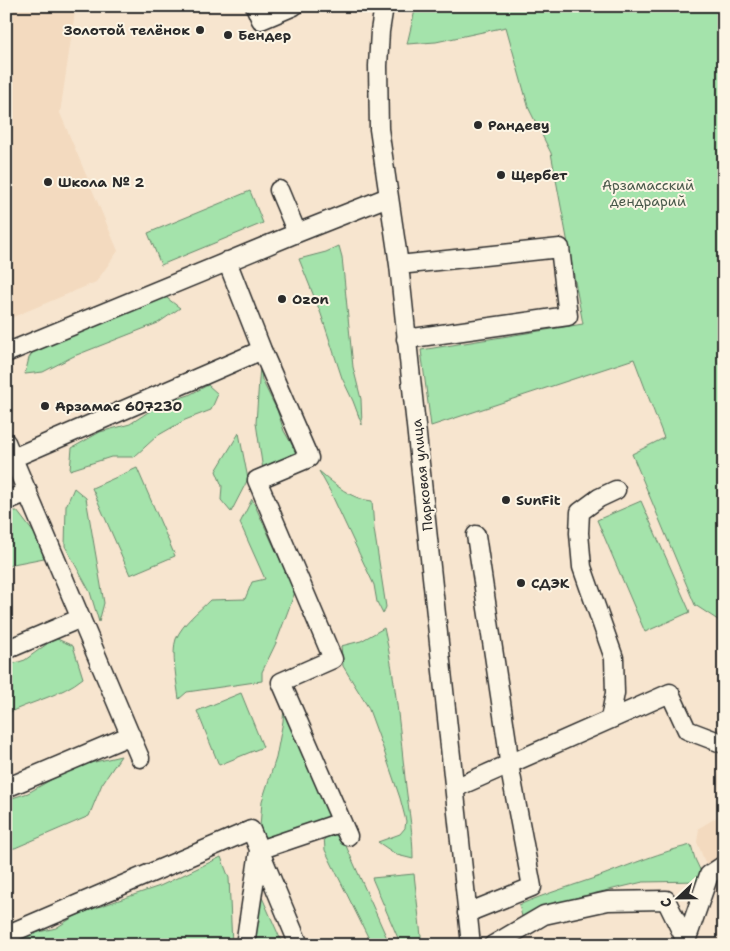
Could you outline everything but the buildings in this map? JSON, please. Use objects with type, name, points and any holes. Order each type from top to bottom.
[{"type":"street","points":[[255,6],[261,20],[294,6]]},
{"type":"street","name":"Парковая улица","points":[[384,6],[378,66],[379,121],[388,197],[399,265],[471,945]]},
{"type":"street","points":[[278,190],[297,233]]},
{"type":"street","points":[[6,353],[227,261],[388,197]]},
{"type":"street","points":[[399,265],[560,248],[568,316],[406,340]]},
{"type":"street","points":[[227,261],[262,350],[309,458],[257,480],[333,659],[281,682],[345,829],[259,850]]},
{"type":"street","points":[[13,458],[262,350]]},
{"type":"street","points":[[6,442],[140,758]]},
{"type":"street","points":[[610,719],[615,694],[614,658],[582,567],[579,533],[580,512],[599,498],[616,490]]},
{"type":"street","points":[[6,501],[28,492]]},
{"type":"street","points":[[467,913],[532,887],[509,764],[476,535]]},
{"type":"street","points":[[6,650],[81,618]]},
{"type":"street","points":[[455,788],[670,692],[687,730],[724,744]]},
{"type":"street","points":[[6,788],[131,735]]},
{"type":"street","points":[[6,934],[251,830],[299,945]]},
{"type":"street","points":[[245,945],[259,850]]},
{"type":"street","points":[[687,943],[709,875],[724,865]]},
{"type":"street","points":[[492,945],[544,915],[608,901],[641,899],[666,900],[687,943]]},
{"type":"shaded area","name":"Школа № 2","points":[[6,6],[73,6],[75,12],[60,113],[118,251],[96,282],[6,320]]},
{"type":"shaded area","points":[[724,813],[723,908],[697,842],[699,828]]},
{"type":"green space","name":"Арзамасский дендрарий","points":[[416,6],[724,6],[724,624],[695,605],[632,454],[664,438],[634,359],[431,426],[421,350],[583,324],[551,153],[529,109],[506,27],[436,42],[407,44]]},
{"type":"green space","points":[[250,191],[263,223],[161,265],[148,233]]},
{"type":"green space","points":[[339,246],[342,257],[353,367],[361,399],[362,425],[342,378],[321,314],[299,259],[326,252]]},
{"type":"green space","points":[[163,295],[180,308],[158,323],[74,356],[43,372],[25,374],[29,358],[35,348],[143,307]]},
{"type":"green space","points":[[260,365],[262,380],[277,410],[284,431],[298,455],[263,470],[256,423]]},
{"type":"green space","points":[[208,385],[218,394],[211,410],[185,420],[157,436],[134,457],[111,457],[70,470],[72,448],[100,432],[130,424],[159,405],[189,395]]},
{"type":"green space","points":[[239,433],[248,479],[231,512],[221,500],[222,486],[216,471]]},
{"type":"green space","points":[[137,468],[175,556],[130,575],[92,488]]},
{"type":"green space","points":[[319,471],[350,494],[372,501],[374,529],[386,607],[383,614],[377,602],[374,585]]},
{"type":"green space","points":[[74,488],[86,498],[104,603],[99,622],[90,592],[65,546],[66,506]]},
{"type":"green space","points":[[252,499],[295,592],[276,643],[262,672],[262,681],[187,692],[179,699],[174,652],[176,639],[183,628],[210,600],[245,599],[252,582],[265,579],[240,523]]},
{"type":"green space","points":[[641,501],[690,612],[645,632],[597,520]]},
{"type":"green space","points":[[6,511],[17,511],[37,537],[44,558],[6,567]]},
{"type":"green space","points":[[384,628],[392,667],[412,832],[413,859],[397,855],[378,842],[400,834],[405,828],[406,821],[400,798],[368,707],[343,666],[341,646],[361,641]]},
{"type":"green space","points":[[55,638],[73,646],[83,678],[56,694],[6,714],[6,666],[25,660]]},
{"type":"green space","points":[[241,693],[263,747],[219,765],[197,711]]},
{"type":"green space","points":[[284,705],[332,819],[267,841],[260,827],[262,801],[276,758]]},
{"type":"green space","points":[[121,756],[102,784],[89,816],[15,848],[6,849],[6,800],[28,793],[73,767]]},
{"type":"green space","points":[[333,834],[343,839],[390,945],[372,945],[325,850],[324,836]]},
{"type":"green space","points":[[691,845],[702,874],[701,881],[643,882],[579,897],[544,908],[523,920],[519,905],[669,851]]},
{"type":"green space","points":[[221,857],[229,878],[232,945],[16,945],[26,935],[56,928],[78,914],[160,886]]},
{"type":"green space","points":[[414,874],[422,945],[401,945],[372,878]]},
{"type":"green space","points":[[257,886],[283,945],[257,945],[254,910]]},
{"type":"place","name":"Золотой телёнок","points":[[200,30]]},
{"type":"place","name":"Бендер","points":[[228,35]]},
{"type":"place","name":"Рандеву","points":[[478,125]]},
{"type":"place","name":"Щербет","points":[[501,175]]},
{"type":"place","name":"Школа № 2","points":[[48,182]]},
{"type":"place","name":"Ozon","points":[[282,299]]},
{"type":"place","name":"Арзамас 607230","points":[[45,406]]},
{"type":"place","name":"SunFit","points":[[506,500]]},
{"type":"place","name":"СДЭК","points":[[521,583]]}]
